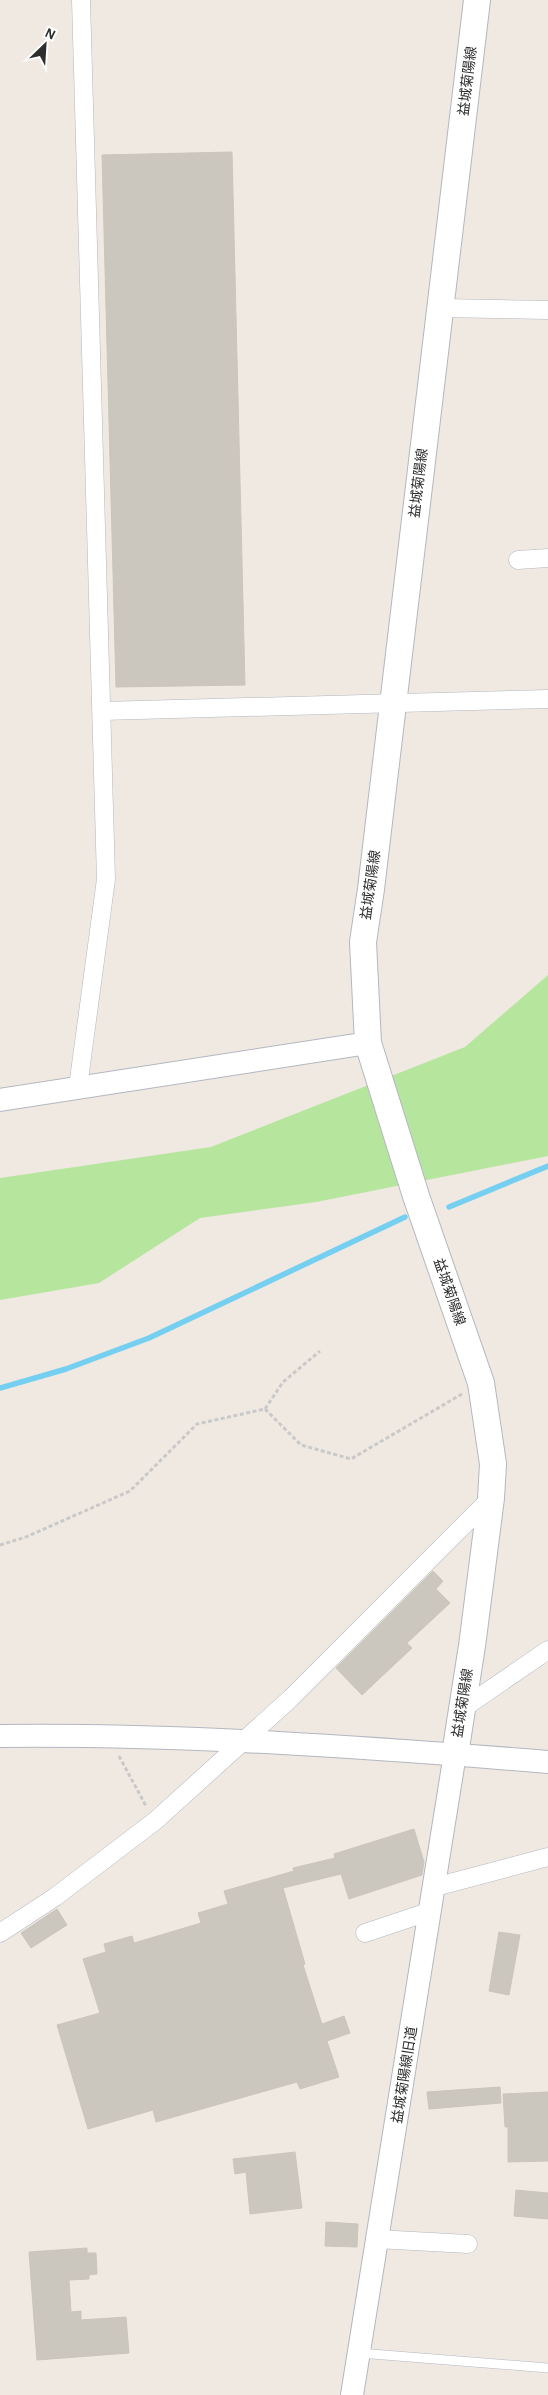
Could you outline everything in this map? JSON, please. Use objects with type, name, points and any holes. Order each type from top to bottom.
[{"type":"main road","name":"益城菊陽線","points":[[455,1754],[491,1498],[493,1464],[480,1383],[416,1196],[368,1043],[362,942],[441,308],[477,0]]},
{"type":"street","points":[[78,1087],[106,879],[81,0]]},
{"type":"street","points":[[441,308],[548,310]]},
{"type":"street","points":[[518,560],[548,558]]},
{"type":"street","points":[[102,711],[548,699]]},
{"type":"street","points":[[0,1100],[368,1043]]},
{"type":"street","points":[[0,1933],[55,1897],[154,1822],[291,1698],[491,1498]]},
{"type":"street","points":[[462,1709],[548,1650]]},
{"type":"street","points":[[0,1736],[107,1735],[244,1741],[455,1754],[548,1762]]},
{"type":"street","name":"益城菊陽線旧道","points":[[352,2395],[455,1754]]},
{"type":"street","points":[[435,1887],[548,1857]]},
{"type":"street","points":[[366,1933],[431,1911]]},
{"type":"street","points":[[377,2239],[468,2244]]},
{"type":"lane","points":[[359,2353],[548,2368]]},
{"type":"path","points":[[0,1545],[26,1537],[130,1491],[197,1424],[265,1409],[283,1382],[320,1351]]},
{"type":"path","points":[[265,1409],[300,1445],[351,1459],[480,1383]]},
{"type":"path","points":[[107,1735],[154,1822]]},
{"type":"green space","points":[[548,975],[548,1156],[316,1202],[200,1218],[99,1283],[0,1300],[0,1178],[211,1147],[465,1047]]},
{"type":"building","points":[[232,152],[245,685],[116,687],[102,155]]},
{"type":"building","points":[[433,1571],[443,1581],[436,1589],[450,1603],[407,1643],[412,1648],[362,1695],[336,1668]]},
{"type":"building","points":[[414,1829],[424,1862],[422,1875],[349,1899],[341,1874],[283,1888],[305,1964],[303,1965],[322,2024],[344,2016],[350,2033],[327,2041],[339,2077],[300,2089],[297,2082],[156,2122],[153,2110],[88,2129],[57,2025],[100,2013],[83,1959],[106,1952],[104,1944],[132,1936],[134,1943],[201,1923],[198,1913],[228,1904],[224,1891],[294,1871],[293,1868],[335,1858],[334,1854]]},
{"type":"building","points":[[57,1909],[67,1925],[31,1948],[21,1933]]},
{"type":"building","points":[[499,1932],[520,1935],[509,1995],[489,1991]]},
{"type":"building","points":[[500,2087],[501,2103],[429,2109],[427,2092]]},
{"type":"building","points":[[548,2092],[548,2161],[508,2162],[508,2127],[505,2127],[503,2094]]},
{"type":"building","points":[[295,2152],[302,2208],[250,2214],[246,2172],[235,2174],[233,2159]]},
{"type":"building","points":[[516,2190],[548,2193],[548,2219],[514,2216]]},
{"type":"building","points":[[326,2222],[358,2224],[357,2247],[325,2246]]},
{"type":"building","points":[[87,2248],[87,2253],[96,2253],[97,2274],[89,2275],[89,2279],[69,2280],[71,2312],[81,2311],[81,2320],[126,2317],[129,2353],[37,2360],[29,2252]]},
{"type":"waterway","points":[[449,1207],[548,1166]]},
{"type":"waterway","points":[[0,1388],[66,1369],[149,1338],[405,1217]]}]
